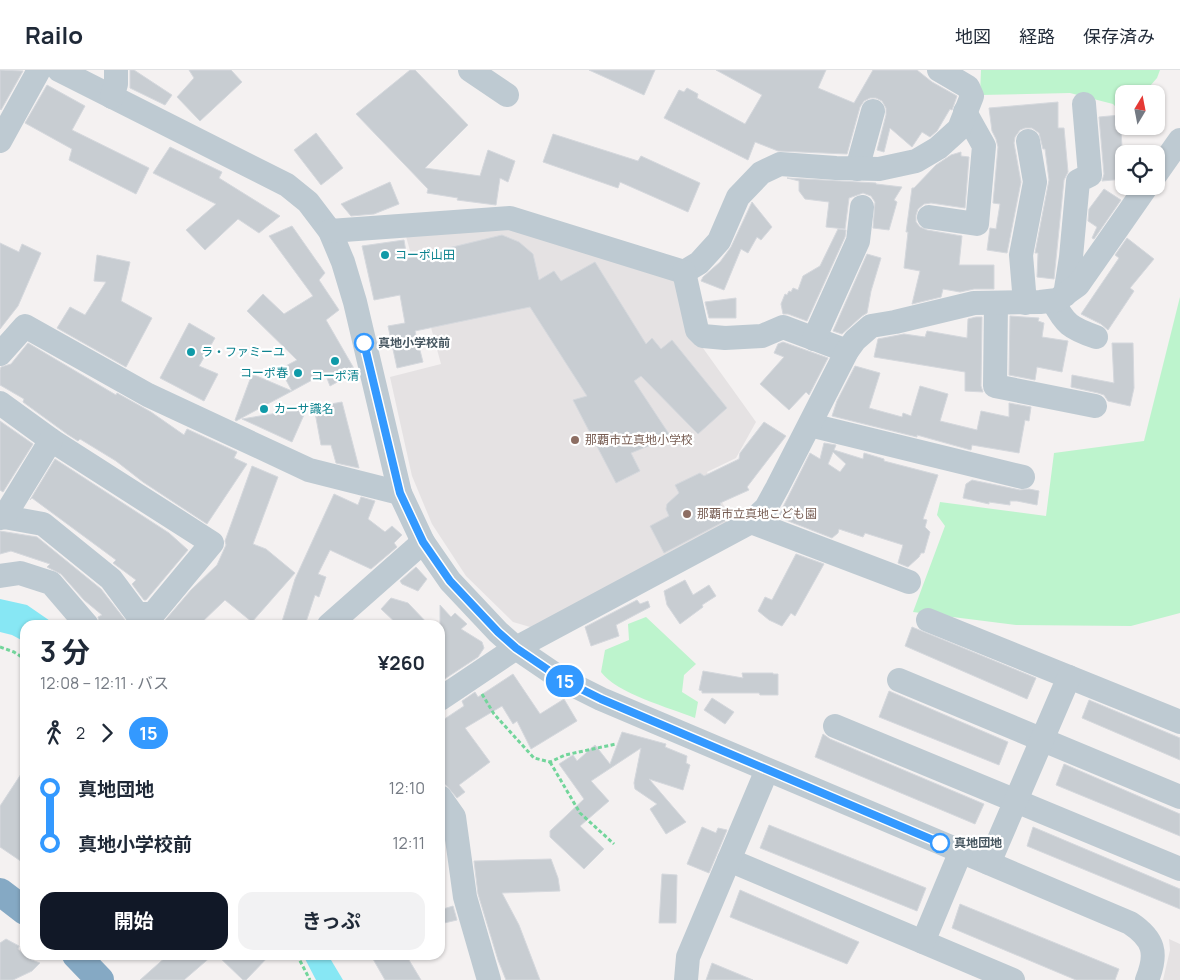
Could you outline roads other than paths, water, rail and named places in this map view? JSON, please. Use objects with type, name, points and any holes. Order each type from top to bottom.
[{"type":"highway","points":[[0,892],[20,905]]},
{"type":"highway","points":[[81,960],[100,980]]},
{"type":"street","points":[[0,141],[39,70]]},
{"type":"street","points":[[59,70],[287,185],[308,202],[330,231],[343,262],[355,302],[400,493],[423,542],[450,581],[485,620],[516,648],[563,680],[601,699],[1130,923],[1141,930],[1151,945],[1154,954],[1147,980]]},
{"type":"street","points":[[112,97],[116,84],[116,70]]},
{"type":"street","points":[[470,70],[507,95]]},
{"type":"street","points":[[330,231],[510,218],[684,272],[700,262],[719,241],[738,197],[761,173],[780,164],[880,169],[916,161],[938,148],[959,129],[972,96],[968,87],[939,70]]},
{"type":"street","points":[[1084,104],[1090,175],[1078,181],[1071,257],[1059,298],[1061,316],[1074,329],[1096,337]]},
{"type":"street","points":[[857,168],[873,111]]},
{"type":"street","points":[[929,217],[977,224],[984,146],[966,112]]},
{"type":"street","points":[[1165,161],[1180,140]]},
{"type":"street","points":[[1025,303],[1021,255],[1035,182],[1028,141]]},
{"type":"street","points":[[445,695],[516,648],[751,522],[766,508],[810,426],[846,351],[871,326],[896,322],[974,303],[1025,303],[1059,298],[1078,285],[1141,195]]},
{"type":"street","points":[[814,339],[858,241],[862,207]]},
{"type":"street","points":[[684,272],[697,330],[703,336],[725,338],[762,336],[783,327],[846,351]]},
{"type":"street","points":[[996,303],[994,386],[1096,406]]},
{"type":"street","points":[[0,354],[25,326],[148,395],[309,470],[400,493]]},
{"type":"street","points":[[0,403],[51,440],[212,543],[153,614],[137,614],[111,579],[43,524],[2,517],[51,440]]},
{"type":"street","points":[[810,426],[1023,476]]},
{"type":"street","points":[[751,522],[909,582]]},
{"type":"street","points":[[335,620],[423,542]]},
{"type":"street","points":[[0,576],[20,573],[51,583],[83,620]]},
{"type":"street","points":[[928,620],[1180,722]]},
{"type":"street","points":[[989,864],[1069,678]]},
{"type":"street","points":[[899,680],[1180,797]]},
{"type":"street","points":[[835,726],[1180,869]]},
{"type":"street","points":[[686,980],[688,958],[767,770]]},
{"type":"street","points":[[445,804],[454,816],[465,897],[488,980]]},
{"type":"street","points":[[923,942],[960,851]]},
{"type":"street","points":[[729,860],[1013,980]]},
{"type":"water","points":[[0,599],[27,605],[49,620],[20,620],[20,639],[0,632]]},
{"type":"water","points":[[306,960],[331,960],[343,980],[316,980]]},
{"type":"place","name":"コーポ山田","points":[[385,255]]},
{"type":"place","name":"真地小学校前","points":[[364,343]]},
{"type":"place","name":"ラ・ファミーユ","points":[[191,352]]},
{"type":"place","name":"コーポ清","points":[[335,361]]},
{"type":"place","name":"コーポ春","points":[[298,373]]},
{"type":"place","name":"カーサ識名","points":[[264,409]]},
{"type":"place","name":"那覇市立真地小学校","points":[[575,440]]},
{"type":"place","name":"那覇市立真地こども園","points":[[687,514]]},
{"type":"place","name":"真地団地","points":[[940,843]]}]
